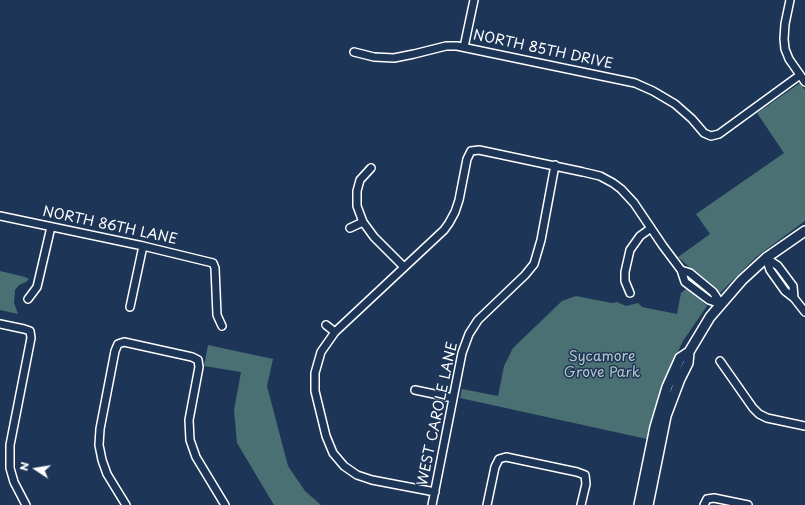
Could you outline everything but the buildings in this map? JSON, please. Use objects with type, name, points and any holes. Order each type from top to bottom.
[{"type":"street","points":[[464,47],[474,0]]},
{"type":"street","points":[[790,0],[785,24],[784,39],[789,59],[805,82]]},
{"type":"street","name":"NORTH 85TH DRIVE","points":[[354,52],[394,58],[446,46],[464,47],[635,83],[653,91],[674,104],[692,119],[704,133],[711,136],[719,134],[800,75]]},
{"type":"street","points":[[435,492],[372,480],[357,475],[344,466],[334,453],[326,436],[315,391],[315,373],[320,356],[327,342],[335,332],[444,230],[449,223],[459,200],[467,159],[471,151],[479,150],[555,165],[600,176],[613,183],[622,189],[634,203],[681,270],[685,282],[709,300],[721,304]]},
{"type":"street","name":"WEST CAROLE LANE","points":[[432,505],[462,353],[469,334],[478,320],[525,275],[534,264],[541,240],[555,165]]},
{"type":"street","points":[[371,168],[360,180],[357,192],[358,206],[363,222],[374,237],[404,267]]},
{"type":"street","name":"NORTH 86TH LANE","points":[[0,216],[143,246],[213,263],[215,268],[217,315],[222,326]]},
{"type":"street","points":[[350,228],[363,222]]},
{"type":"street","points":[[28,299],[37,287],[51,227]]},
{"type":"street","points":[[630,293],[625,281],[625,272],[630,250],[640,236],[651,228]]},
{"type":"street","points":[[648,505],[666,416],[688,362],[689,352],[710,317],[742,280],[766,258],[805,231]]},
{"type":"street","points":[[130,307],[143,246]]},
{"type":"street","points":[[766,258],[770,270],[785,291],[794,298],[805,312]]},
{"type":"street","points":[[0,324],[24,328],[30,331],[31,338],[10,445],[10,468],[14,482],[26,505]]},
{"type":"street","points":[[326,325],[335,332]]},
{"type":"street","points":[[126,505],[107,474],[99,445],[100,428],[115,351],[118,344],[124,342],[192,357],[198,360],[199,366],[189,420],[190,440],[196,457],[224,505]]},
{"type":"street","points":[[639,505],[655,427],[665,395],[680,358],[689,352]]},
{"type":"street","points":[[720,361],[753,408],[759,414],[767,418],[805,426]]},
{"type":"street","points":[[415,390],[452,398]]},
{"type":"street","points":[[487,505],[498,459],[506,457],[585,475],[586,484],[581,505]]},
{"type":"street","points":[[705,502],[714,498],[748,505]]},
{"type":"green space","points":[[800,83],[805,90],[805,221],[756,257],[719,294],[678,257],[710,234],[696,214],[784,153],[757,113]]},
{"type":"green space","points":[[0,271],[29,279],[19,285],[15,290],[14,303],[18,314],[0,310]]},
{"type":"green space","name":"Sycamore Grove Park","points":[[687,288],[707,306],[683,341],[664,381],[647,439],[460,398],[462,389],[498,396],[504,366],[513,348],[562,301],[576,296],[612,303],[617,302],[626,306],[638,303],[642,307],[677,314],[681,293]]},
{"type":"green space","points":[[208,345],[273,359],[267,386],[288,466],[305,491],[321,505],[274,505],[237,443],[234,410],[241,372],[204,366]]}]
